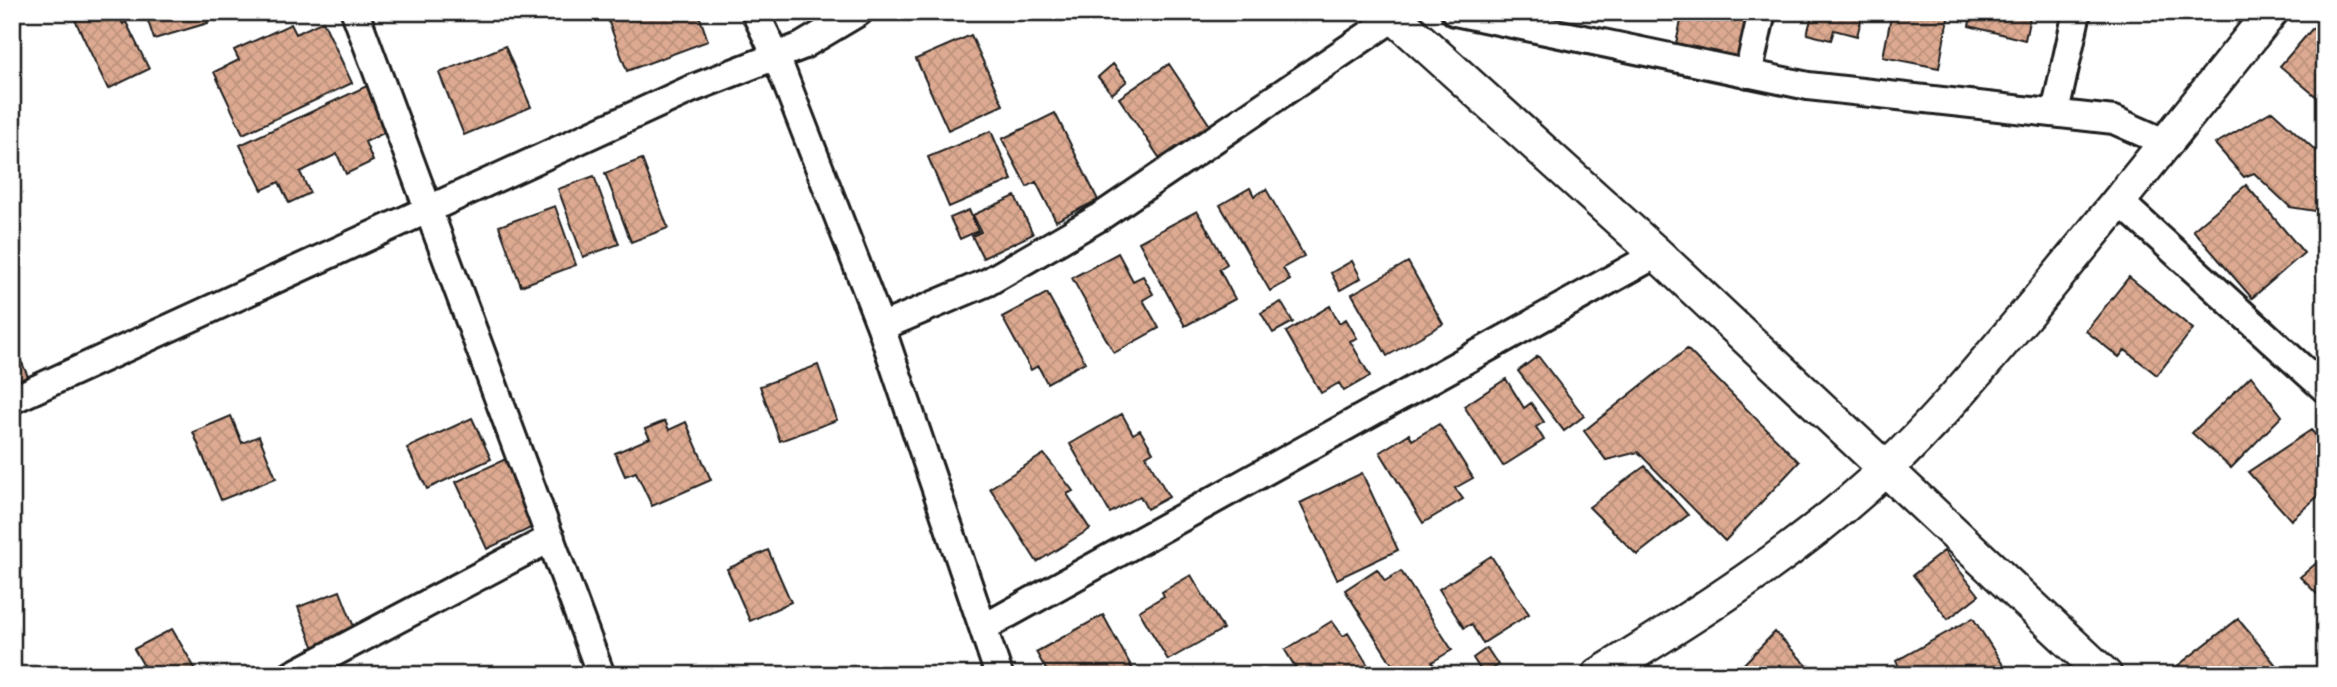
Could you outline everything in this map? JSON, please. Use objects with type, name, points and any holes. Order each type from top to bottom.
[{"type":"street","points":[[355,12],[601,675]]},
{"type":"street","points":[[755,12],[776,56],[881,327],[999,675]]},
{"type":"street","points":[[12,400],[691,89],[802,46],[859,12]]},
{"type":"street","points":[[1455,12],[1808,86],[2114,120],[2166,143]]},
{"type":"street","points":[[1748,74],[1762,12]]},
{"type":"street","points":[[2055,113],[2077,12]]},
{"type":"street","points":[[1599,675],[1706,610],[1802,541],[1887,468],[1985,362],[2271,12]]},
{"type":"street","points":[[881,327],[988,282],[1100,216],[1395,13],[1887,468],[2105,675]]},
{"type":"street","points":[[2119,201],[2325,389]]},
{"type":"street","points":[[983,628],[1657,254]]},
{"type":"street","points":[[292,675],[551,538]]},
{"type":"building","points":[[86,12],[117,12],[123,24],[126,22],[149,69],[108,89],[74,18]]},
{"type":"building","points":[[145,12],[205,12],[208,23],[154,39]]},
{"type":"building","points":[[605,12],[698,12],[708,41],[627,71]]},
{"type":"building","points":[[1683,12],[1752,12],[1741,58],[1676,43]]},
{"type":"building","points":[[1813,12],[1863,12],[1857,36],[1834,30],[1831,40],[1807,34]]},
{"type":"building","points":[[1892,12],[1949,12],[1939,68],[1883,57]]},
{"type":"building","points":[[1972,12],[2031,12],[2025,40],[1969,26]]},
{"type":"building","points":[[2325,14],[2325,104],[2280,66]]},
{"type":"building","points":[[323,21],[352,83],[243,134],[214,72],[239,60],[234,50],[291,24],[296,34]]},
{"type":"building","points":[[971,35],[1003,105],[948,130],[916,59]]},
{"type":"building","points":[[505,46],[531,107],[464,135],[439,73]]},
{"type":"building","points":[[1113,64],[1127,81],[1112,94],[1098,77]]},
{"type":"building","points":[[1169,64],[1213,130],[1163,163],[1119,98]]},
{"type":"building","points":[[371,84],[392,129],[365,142],[373,161],[346,174],[337,154],[300,172],[310,193],[289,203],[279,182],[262,190],[240,145]]},
{"type":"building","points":[[2272,111],[2325,159],[2325,202],[2315,211],[2290,207],[2254,173],[2244,177],[2215,144]]},
{"type":"building","points":[[1055,113],[1098,200],[1056,221],[1036,182],[1027,187],[1002,139]]},
{"type":"building","points":[[991,131],[1012,180],[949,207],[928,157]]},
{"type":"building","points":[[642,159],[668,228],[631,242],[605,173]]},
{"type":"building","points":[[594,176],[619,244],[583,257],[558,189]]},
{"type":"building","points":[[2246,185],[2304,253],[2252,298],[2193,230]]},
{"type":"building","points":[[1250,188],[1254,196],[1266,189],[1304,256],[1283,268],[1290,280],[1270,291],[1220,205]]},
{"type":"building","points":[[1015,196],[1033,234],[983,258],[972,236],[981,232],[973,215]]},
{"type":"building","points":[[555,206],[576,265],[521,286],[499,226]]},
{"type":"building","points":[[969,210],[978,231],[960,239],[950,218]]},
{"type":"building","points":[[1197,211],[1227,264],[1219,269],[1235,299],[1185,326],[1139,242]]},
{"type":"building","points":[[1118,253],[1133,281],[1143,276],[1153,294],[1143,300],[1159,328],[1114,353],[1072,278]]},
{"type":"building","points":[[1352,261],[1361,278],[1340,290],[1331,273]]},
{"type":"building","points":[[1408,262],[1443,324],[1387,356],[1352,294]]},
{"type":"building","points":[[2129,277],[2193,329],[2157,375],[2125,350],[2119,357],[2086,331]]},
{"type":"building","points":[[1047,293],[1085,362],[1047,383],[1038,366],[1031,370],[1002,317]]},
{"type":"building","points":[[1281,302],[1293,322],[1273,333],[1261,313]]},
{"type":"building","points":[[1330,306],[1339,323],[1346,319],[1357,338],[1350,341],[1370,376],[1344,391],[1339,383],[1321,393],[1286,332]]},
{"type":"building","points":[[1687,349],[1799,462],[1725,541],[1638,452],[1606,460],[1584,431]]},
{"type":"building","points":[[1538,356],[1584,416],[1564,431],[1518,371]]},
{"type":"building","points":[[22,363],[33,388],[12,397],[12,367]]},
{"type":"building","points":[[818,365],[837,420],[780,441],[760,386]]},
{"type":"building","points":[[2251,376],[2282,416],[2231,468],[2192,433]]},
{"type":"building","points":[[1506,379],[1524,408],[1531,403],[1544,422],[1536,427],[1544,440],[1503,466],[1464,406]]},
{"type":"building","points":[[1122,414],[1133,434],[1140,430],[1153,452],[1146,456],[1169,497],[1147,509],[1140,496],[1110,513],[1070,444]]},
{"type":"building","points":[[231,416],[242,443],[259,436],[276,478],[221,500],[193,432]]},
{"type":"building","points":[[472,418],[491,459],[427,489],[407,448]]},
{"type":"building","points":[[665,421],[669,430],[686,422],[711,480],[652,506],[636,472],[625,476],[615,453],[650,438],[645,429]]},
{"type":"building","points":[[1439,424],[1473,478],[1455,488],[1463,499],[1423,523],[1380,452],[1409,434],[1412,440]]},
{"type":"building","points":[[2311,430],[2325,446],[2325,490],[2291,520],[2248,472]]},
{"type":"building","points":[[1044,454],[1073,491],[1067,494],[1090,529],[1037,562],[990,488]]},
{"type":"building","points":[[510,457],[541,523],[487,549],[456,482]]},
{"type":"building","points":[[1645,466],[1688,515],[1637,555],[1589,507]]},
{"type":"building","points":[[1362,473],[1398,550],[1337,579],[1300,503]]},
{"type":"building","points":[[768,550],[791,602],[750,621],[727,569]]},
{"type":"building","points":[[1944,551],[1979,595],[1948,619],[1913,575]]},
{"type":"building","points":[[1491,556],[1529,614],[1483,643],[1471,624],[1464,628],[1439,589]]},
{"type":"building","points":[[2320,560],[2325,563],[2325,602],[2300,577]]},
{"type":"building","points":[[1377,569],[1385,581],[1401,571],[1452,650],[1432,662],[1440,675],[1399,675],[1345,590]]},
{"type":"building","points":[[1191,575],[1223,629],[1168,660],[1139,611],[1164,596],[1162,592]]},
{"type":"building","points":[[340,591],[357,635],[315,651],[298,607]]},
{"type":"building","points":[[1103,615],[1136,675],[1049,675],[1036,652]]},
{"type":"building","points":[[1973,618],[2003,665],[1986,675],[1903,675],[1896,661]]},
{"type":"building","points":[[2238,619],[2276,665],[2264,675],[2174,675],[2171,671]]},
{"type":"building","points":[[1332,621],[1343,636],[1348,633],[1374,675],[1300,675],[1285,650]]},
{"type":"building","points":[[172,629],[199,675],[149,675],[134,649]]},
{"type":"building","points":[[1775,632],[1816,675],[1733,675]]},
{"type":"building","points":[[1487,648],[1498,665],[1483,674],[1473,658]]}]
